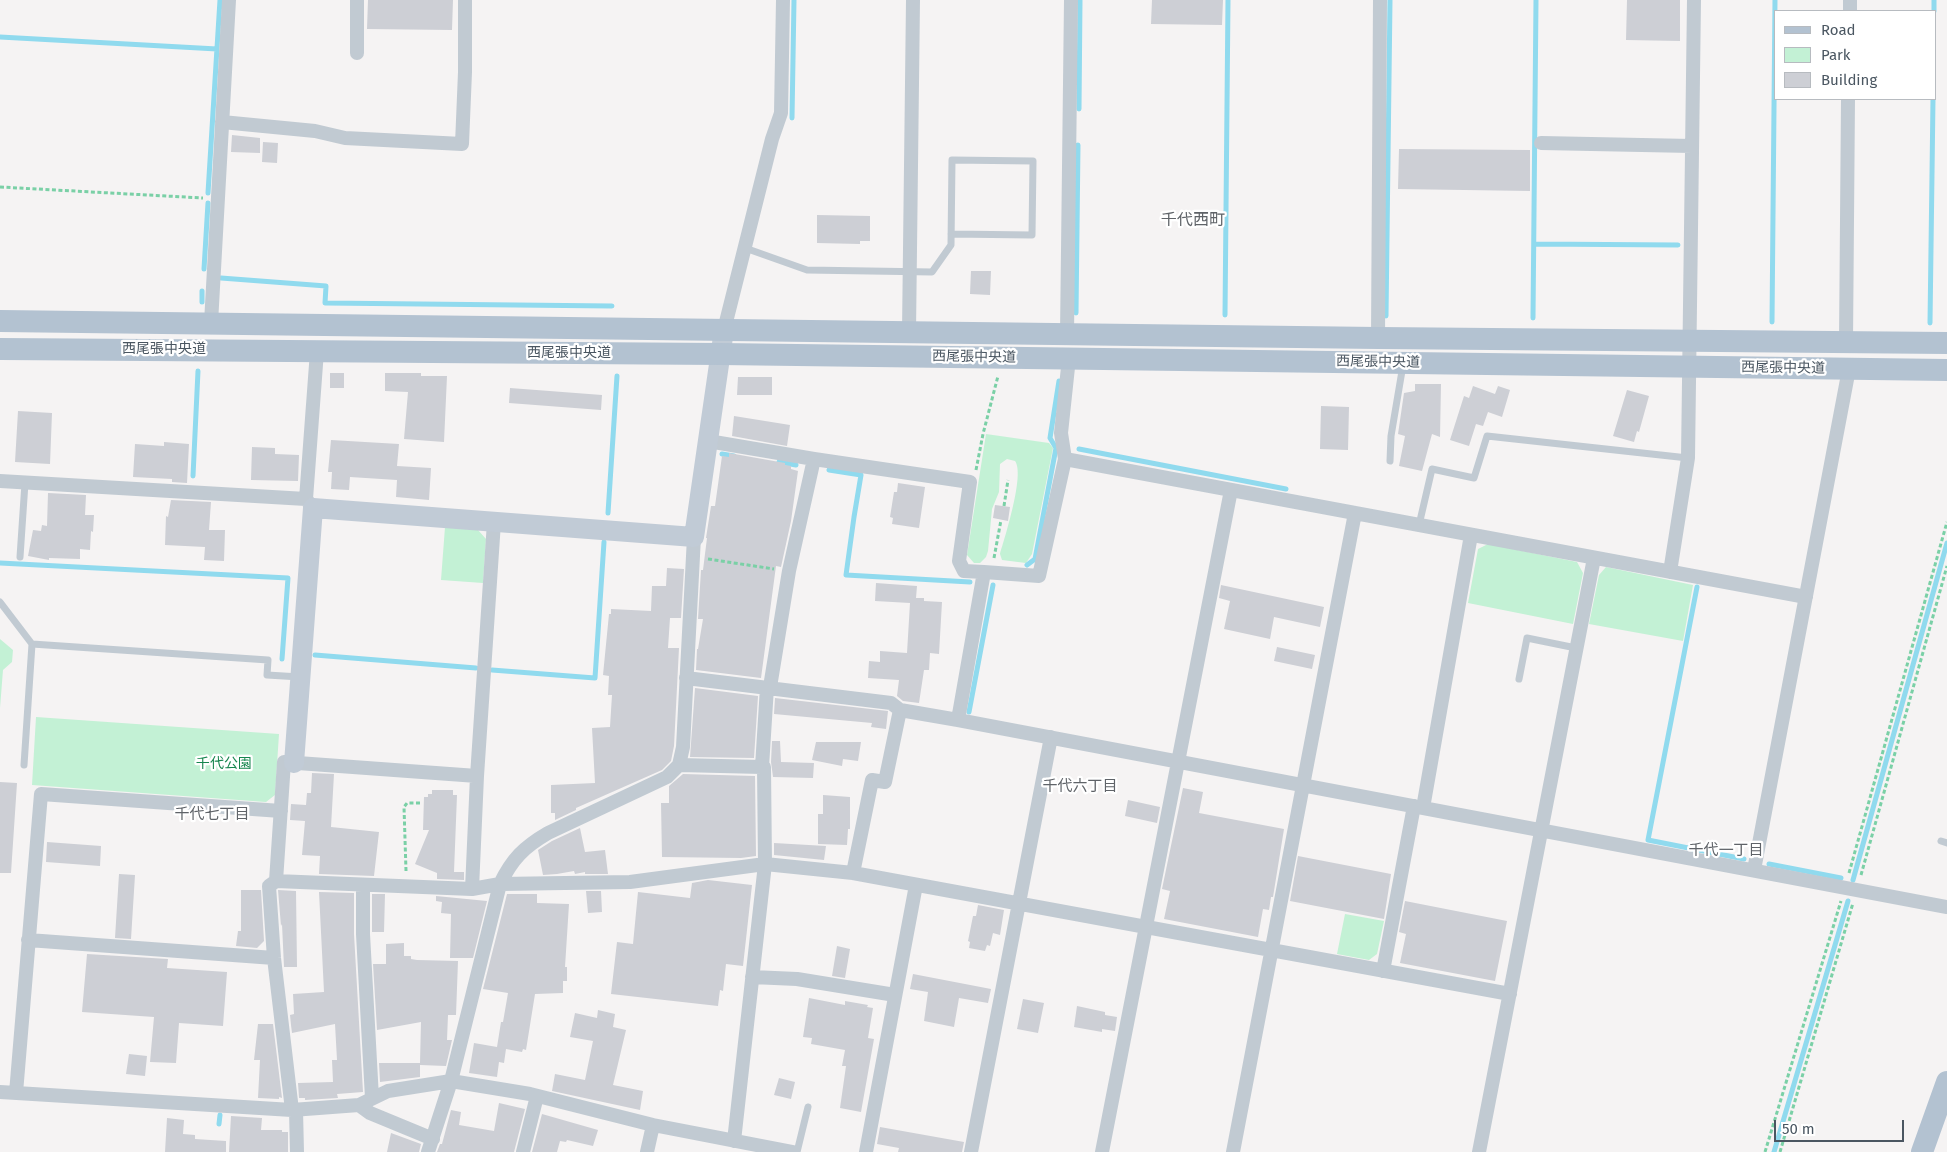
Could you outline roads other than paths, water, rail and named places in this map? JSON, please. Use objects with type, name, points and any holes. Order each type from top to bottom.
[{"type":"main road","name":"西尾張中央道","points":[[0,321],[1947,343]]},
{"type":"main road","name":"西尾張中央道","points":[[0,349],[999,357],[1947,370]]},
{"type":"main road","points":[[1922,1152],[1947,1082]]},
{"type":"street","points":[[211,323],[229,0]]},
{"type":"street","points":[[357,0],[357,53]]},
{"type":"street","points":[[222,122],[315,131],[345,138],[462,144],[465,0]]},
{"type":"street","points":[[359,1104],[370,1113],[430,1145],[451,1081],[500,884],[510,865],[530,844],[548,833],[667,777],[679,765],[683,747],[693,547],[724,330],[772,139],[782,113],[783,0]]},
{"type":"street","points":[[909,332],[914,0]]},
{"type":"street","points":[[1067,334],[1071,0]]},
{"type":"street","points":[[1378,338],[1380,0]]},
{"type":"street","points":[[1670,572],[1688,458],[1694,0]]},
{"type":"street","points":[[1846,342],[1848,100]]},
{"type":"street","points":[[1541,143],[1692,146]]},
{"type":"street","points":[[294,763],[317,351]]},
{"type":"street","points":[[708,441],[970,482],[959,561],[964,571],[1040,576],[1065,459],[1061,433],[1069,358]]},
{"type":"street","points":[[1754,870],[1849,369]]},
{"type":"street","points":[[734,1141],[765,864],[764,767],[762,767],[769,687],[789,572],[814,459]]},
{"type":"street","points":[[1065,459],[1806,597]]},
{"type":"street","points":[[0,481],[310,503],[494,522],[693,547]]},
{"type":"street","points":[[1102,1152],[1231,490]]},
{"type":"street","points":[[1233,1152],[1355,513]]},
{"type":"street","points":[[472,889],[477,776],[494,522]]},
{"type":"street","points":[[1383,971],[1418,807],[1471,535]]},
{"type":"street","points":[[1479,1152],[1594,558]]},
{"type":"street","points":[[958,720],[988,572]]},
{"type":"street","points":[[686,678],[891,703],[900,710],[1947,907]]},
{"type":"street","points":[[853,873],[872,780],[884,782],[900,710]]},
{"type":"street","points":[[971,1152],[1051,737]]},
{"type":"street","points":[[276,881],[284,762],[477,776]]},
{"type":"street","points":[[679,765],[762,767]]},
{"type":"street","points":[[16,1093],[41,794],[281,811]]},
{"type":"street","points":[[297,1152],[294,1110],[274,958],[269,886],[276,881],[472,889],[500,884],[630,882],[765,864],[853,873],[1510,994]]},
{"type":"street","points":[[866,1152],[916,884]]},
{"type":"street","points":[[363,885],[363,934],[372,1098]]},
{"type":"street","points":[[28,940],[274,958]]},
{"type":"street","points":[[752,977],[797,979],[895,994]]},
{"type":"street","points":[[0,1092],[294,1110],[359,1104],[388,1091],[451,1081],[537,1096],[653,1125],[795,1152]]},
{"type":"street","points":[[523,1152],[537,1096]]},
{"type":"street","points":[[647,1152],[653,1125]]},
{"type":"lane","points":[[745,248],[807,270],[932,272],[951,245],[952,160],[1033,162],[1032,235],[952,234]]},
{"type":"lane","points":[[1390,461],[1391,436],[1404,363]]},
{"type":"lane","points":[[1418,525],[1432,468],[1474,478],[1487,436],[1688,458]]},
{"type":"lane","points":[[20,557],[25,483]]},
{"type":"lane","points":[[0,602],[32,644],[24,765]]},
{"type":"lane","points":[[1519,679],[1527,638],[1576,648]]},
{"type":"lane","points":[[32,644],[268,660],[267,675],[300,677]]},
{"type":"lane","points":[[795,1152],[808,1107]]},
{"type":"waterway","points":[[208,193],[220,0]]},
{"type":"waterway","points":[[792,118],[794,0]]},
{"type":"waterway","points":[[1079,109],[1080,0]]},
{"type":"waterway","points":[[1225,315],[1228,0]]},
{"type":"waterway","points":[[1386,316],[1390,0]]},
{"type":"waterway","points":[[1533,318],[1536,0]]},
{"type":"waterway","points":[[1775,0],[1775,10]]},
{"type":"waterway","points":[[1934,0],[1934,10]]},
{"type":"waterway","points":[[0,37],[217,49]]},
{"type":"waterway","points":[[1772,322],[1774,100]]},
{"type":"waterway","points":[[1930,323],[1933,100]]},
{"type":"waterway","points":[[1076,313],[1078,145]]},
{"type":"waterway","points":[[204,269],[208,203]]},
{"type":"waterway","points":[[1534,244],[1678,245]]},
{"type":"waterway","points":[[221,278],[326,286],[325,303],[612,306]]},
{"type":"waterway","points":[[202,291],[202,302]]},
{"type":"waterway","points":[[193,476],[198,371]]},
{"type":"waterway","points":[[608,513],[617,376]]},
{"type":"waterway","points":[[1027,565],[1035,559],[1056,448],[1050,438],[1059,381]]},
{"type":"waterway","points":[[1079,449],[1286,489]]},
{"type":"waterway","points":[[722,454],[734,456]]},
{"type":"waterway","points":[[779,462],[796,465]]},
{"type":"waterway","points":[[829,470],[861,475],[846,575],[970,582]]},
{"type":"waterway","points":[[492,670],[595,678],[604,542]]},
{"type":"waterway","points":[[1853,880],[1947,543]]},
{"type":"waterway","points":[[0,563],[288,578],[282,659]]},
{"type":"waterway","points":[[969,712],[993,585]]},
{"type":"waterway","points":[[1697,587],[1648,840],[1744,859]]},
{"type":"waterway","points":[[315,655],[476,668]]},
{"type":"waterway","points":[[1769,864],[1841,878]]},
{"type":"waterway","points":[[1774,1152],[1848,901]]},
{"type":"waterway","points":[[219,1124],[220,1115]]},
{"type":"district","name":"千代西町","points":[[1193,221]]},
{"type":"district","name":"千代六丁目","points":[[1080,787]]},
{"type":"district","name":"千代七丁目","points":[[212,815]]},
{"type":"district","name":"千代一丁目","points":[[1726,851]]},
{"type":"park label","name":"千代公園","points":[[224,764]]}]
